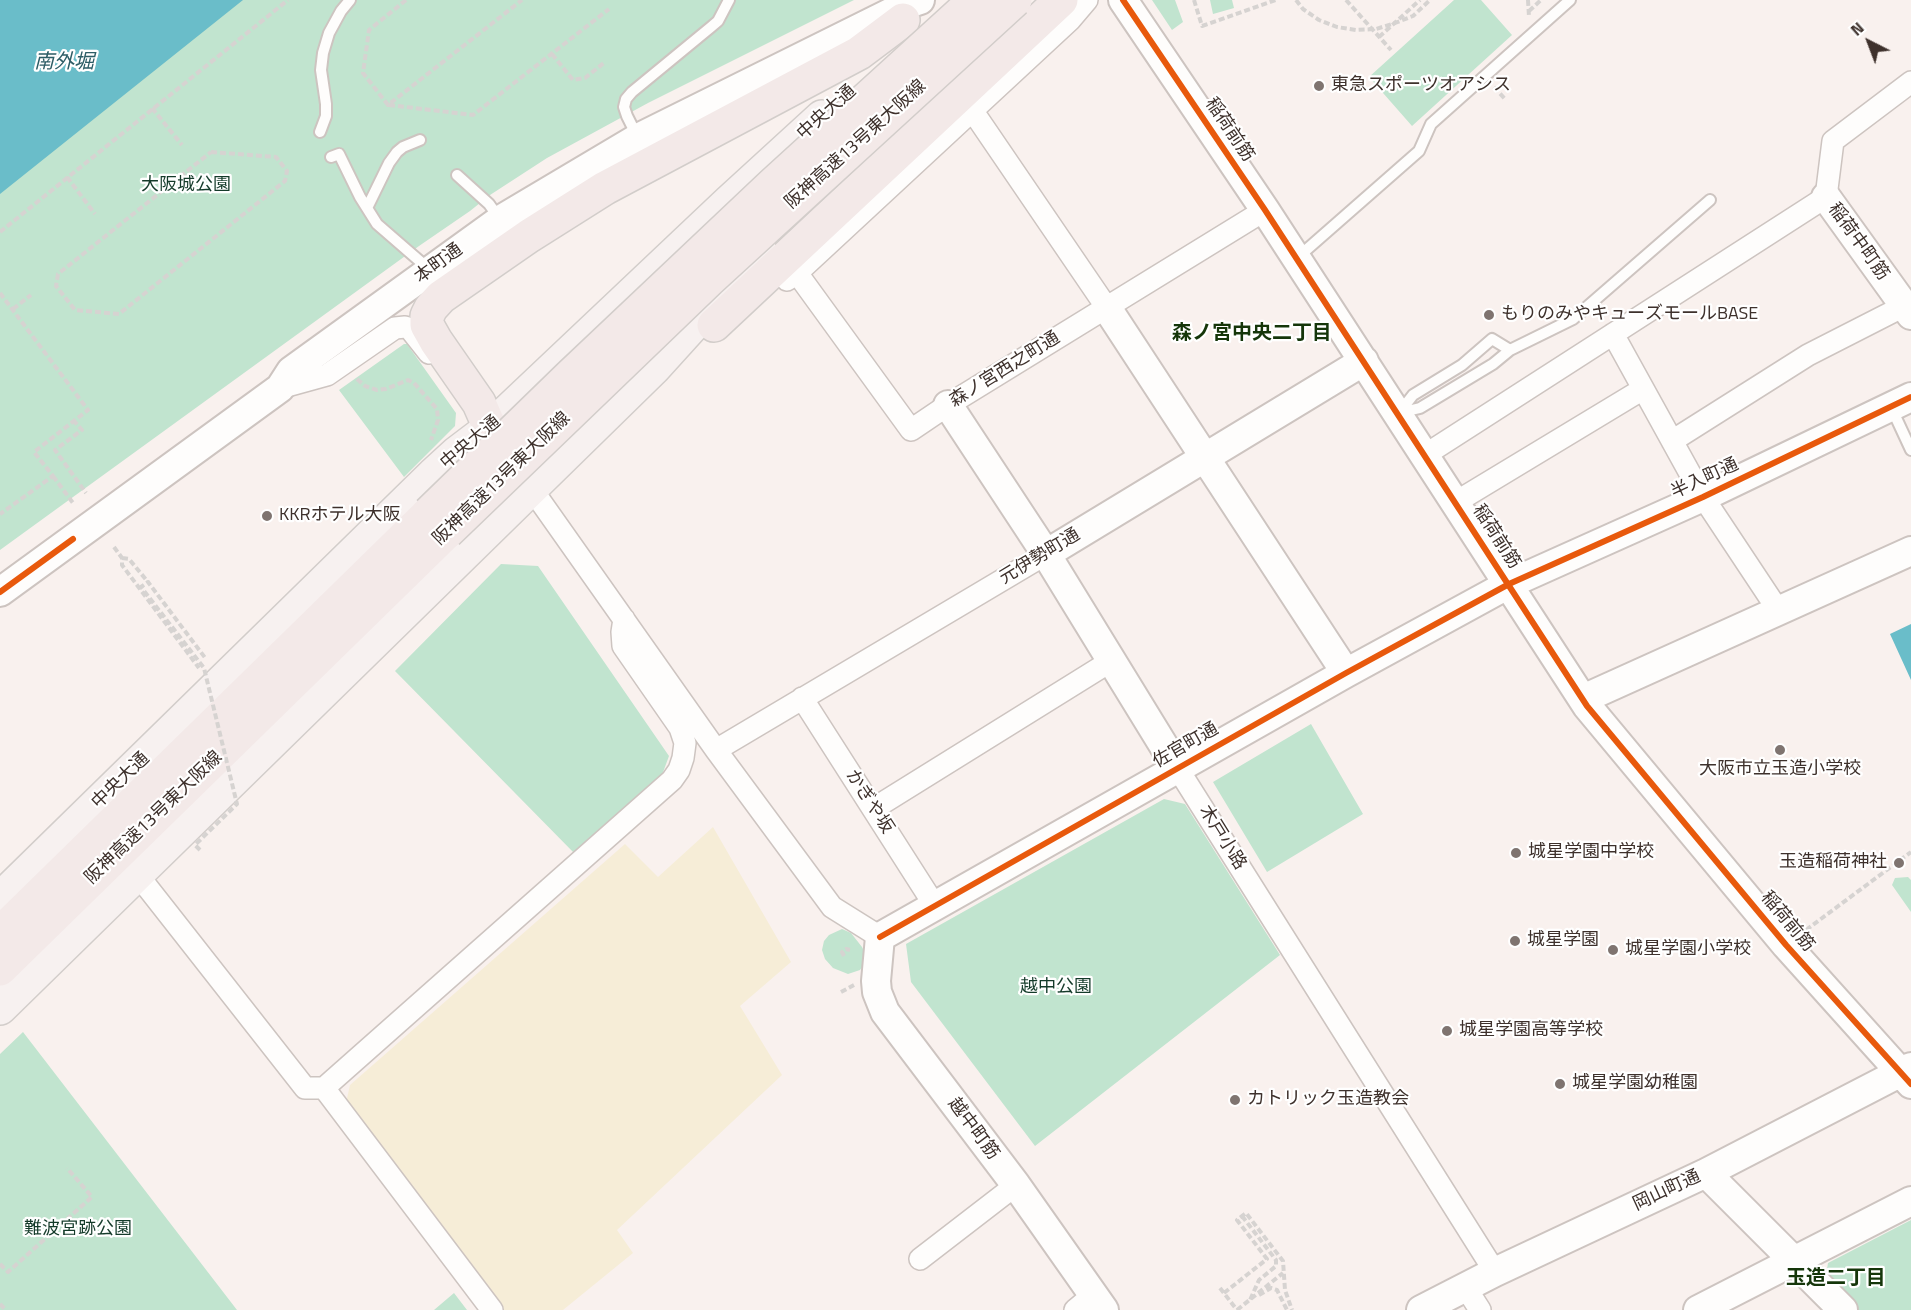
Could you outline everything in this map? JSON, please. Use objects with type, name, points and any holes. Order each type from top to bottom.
[{"type":"highway","name":"阪神高速13号東大阪線","points":[[0,969],[201,754],[648,302],[772,184],[975,0]]},
{"type":"highway","name":"阪神高速13号東大阪線","points":[[0,933],[201,754],[709,280],[1016,0]]},
{"type":"highway","points":[[714,325],[1061,0]]},
{"type":"highway","points":[[490,428],[479,403],[427,325],[427,316],[431,308],[441,297],[488,263],[605,188],[859,53],[909,6]]},
{"type":"main road","name":"中央大通","points":[[0,899],[433,475],[490,428],[729,202],[952,0]]},
{"type":"main road","points":[[0,1008],[654,368],[842,164],[1024,0]]},
{"type":"street","points":[[654,368],[714,325],[797,273],[1070,20],[1087,0]]},
{"type":"street","name":"稲荷前筋","points":[[1123,0],[1265,210],[1583,699],[1786,945],[1907,1075]]},
{"type":"street","name":"本町通","points":[[0,592],[280,388],[291,372],[500,220],[638,138],[909,6]]},
{"type":"street","points":[[1425,455],[1826,197],[1833,141],[1911,82]]},
{"type":"street","points":[[972,110],[1206,457],[1346,674]]},
{"type":"street","name":"稲荷中町筋","points":[[1826,197],[1908,311]]},
{"type":"street","name":"森ノ宮西之町通","points":[[797,273],[911,430],[1265,210]]},
{"type":"street","points":[[1672,441],[1808,355],[1908,311]]},
{"type":"street","points":[[280,388],[327,375],[389,330],[405,327],[418,337],[470,411],[490,428],[716,750],[832,907],[880,937]]},
{"type":"street","points":[[1613,334],[1703,496],[1778,610]]},
{"type":"street","name":"元伊勢町通","points":[[716,750],[1046,554],[1364,361]]},
{"type":"street","points":[[1455,502],[1643,389]]},
{"type":"street","name":"半入町通","points":[[1509,584],[1703,496],[1901,402]]},
{"type":"street","name":"木戸小路","points":[[948,405],[1046,554],[1495,1272]]},
{"type":"street","points":[[1583,699],[1911,551]]},
{"type":"street","name":"佐官町通","points":[[880,937],[1509,584]]},
{"type":"street","points":[[137,874],[305,1088],[324,1088],[672,780],[679,770],[685,743],[680,728],[624,646],[622,632],[624,619]]},
{"type":"street","points":[[873,809],[1111,661]]},
{"type":"street","name":"かぎや坂","points":[[802,699],[935,906]]},
{"type":"street","name":"越中町筋","points":[[880,937],[876,981],[877,992],[885,1012],[1016,1185],[1091,1305]]},
{"type":"street","name":"岡山町通","points":[[1421,1310],[1473,1299],[1495,1272],[1907,1075]]},
{"type":"street","points":[[324,1088],[492,1310]]},
{"type":"street","points":[[1706,1173],[1843,1310]]},
{"type":"street","points":[[920,1259],[1016,1185]]},
{"type":"street","points":[[1698,1310],[1911,1201]]},
{"type":"lane","points":[[320,132],[326,116],[321,70],[323,53],[329,33],[350,0]]},
{"type":"lane","points":[[638,138],[624,107],[626,99],[718,21],[729,0]]},
{"type":"lane","points":[[1297,259],[1419,151],[1431,124],[1570,0]]},
{"type":"lane","points":[[367,208],[389,163],[397,152],[420,140]]},
{"type":"lane","points":[[331,157],[339,154],[377,225],[430,270]]},
{"type":"lane","points":[[457,176],[489,204],[500,220]]},
{"type":"lane","points":[[1398,413],[1420,408],[1493,364],[1510,350],[1573,319],[1710,200]]},
{"type":"lane","points":[[1398,413],[1413,395],[1462,365],[1492,339],[1510,350]]},
{"type":"lane","points":[[1901,402],[1911,450]]},
{"type":"path","points":[[0,232],[288,0]]},
{"type":"path","points":[[406,0],[369,30],[363,73],[388,105],[473,115],[609,9]]},
{"type":"path","points":[[388,105],[522,0]]},
{"type":"path","points":[[1194,0],[1202,26],[1276,0]]},
{"type":"path","points":[[1296,0],[1303,9],[1319,20],[1337,27],[1356,30],[1376,29],[1413,16],[1430,0]]},
{"type":"path","points":[[1346,0],[1391,50]]},
{"type":"path","points":[[1379,37],[1420,0]]},
{"type":"path","points":[[1529,11],[1541,0]]},
{"type":"path","points":[[552,54],[573,80],[585,78],[605,62]]},
{"type":"path","points":[[1490,82],[1506,100]]},
{"type":"path","points":[[152,108],[182,145]]},
{"type":"path","points":[[211,152],[276,157],[287,171],[285,181],[119,315],[75,310],[56,286],[58,274],[211,152]]},
{"type":"path","points":[[67,177],[95,214]]},
{"type":"path","points":[[0,293],[88,410],[34,452],[73,502]]},
{"type":"path","points":[[12,309],[31,294]]},
{"type":"path","points":[[352,374],[365,386],[377,390],[386,389],[408,380],[414,383],[437,409],[438,420],[429,443]]},
{"type":"path","points":[[73,420],[82,430],[56,450],[87,493]]},
{"type":"path","points":[[0,514],[53,476]]},
{"type":"path","points":[[114,547],[122,558],[122,565],[205,677]]},
{"type":"path","points":[[122,558],[129,559],[206,659]]},
{"type":"path","points":[[148,582],[141,587],[204,668],[237,804],[195,845],[200,850]]},
{"type":"path","points":[[1786,945],[1911,852]]},
{"type":"path","points":[[844,956],[842,952],[846,949],[850,950]]},
{"type":"path","points":[[0,1264],[8,1272],[92,1197],[67,1168]]},
{"type":"path","points":[[1224,1293],[1267,1259],[1237,1220],[1246,1213],[1280,1255],[1283,1262],[1289,1310]]},
{"type":"path","points":[[1242,1216],[1276,1260],[1276,1266],[1259,1280],[1250,1300]]},
{"type":"path","points":[[1220,1288],[1237,1310],[1283,1273]]},
{"type":"path","points":[[1250,1300],[1271,1288],[1276,1290],[1289,1310]]},
{"type":"path","points":[[0,1304],[6,1310]]},
{"type":"green space","name":"大阪城公園","points":[[0,0],[854,0],[648,103],[547,158],[490,195],[0,550]]},
{"type":"green space","points":[[1152,0],[1175,0],[1183,22],[1172,30]]},
{"type":"green space","points":[[1210,0],[1232,0],[1234,8],[1213,14]]},
{"type":"green space","points":[[1454,0],[1481,0],[1512,35],[1412,126],[1369,77]]},
{"type":"green space","points":[[407,344],[456,413],[455,426],[404,477],[339,390]]},
{"type":"green space","points":[[501,564],[538,566],[669,756],[662,775],[575,854],[395,671]]},
{"type":"green space","points":[[1311,724],[1363,814],[1267,872],[1213,782]]},
{"type":"green space","name":"越中公園","points":[[1164,799],[1185,804],[1280,955],[1035,1146],[911,982],[906,944]]},
{"type":"green space","points":[[1908,877],[1911,880],[1911,912],[1892,885],[1895,878]]},
{"type":"green space","points":[[842,929],[851,933],[865,953],[865,963],[860,970],[848,974],[833,968],[825,959],[822,950],[824,941],[829,935]]},
{"type":"green space","name":"難波宮跡公園","points":[[23,1032],[237,1310],[0,1310],[0,1054]]},
{"type":"green space","points":[[1911,1220],[1911,1310],[1859,1310],[1826,1275],[1828,1263]]},
{"type":"green space","points":[[454,1293],[467,1310],[434,1310]]},
{"type":"sand","points":[[713,827],[791,962],[740,1006],[782,1075],[617,1230],[633,1253],[563,1310],[503,1310],[346,1103],[350,1085],[625,844],[658,877]]},
{"type":"water","name":"南外堀","points":[[0,0],[243,0],[0,194]]},
{"type":"water","points":[[1911,624],[1911,680],[1890,634]]},
{"type":"cycle path","points":[[1123,0],[1265,210],[1587,706],[1786,945],[1911,1084]]},
{"type":"cycle path","points":[[880,937],[1346,673],[1509,584],[1703,497],[1911,397]]},
{"type":"cycle path","points":[[0,592],[73,539]]},
{"type":"place","name":"東急スポーツオアシス","points":[[1319,86]]},
{"type":"place","name":"もりのみやキューズモールBASE","points":[[1489,315]]},
{"type":"place","name":"KKRホテル大阪","points":[[267,516]]},
{"type":"place","name":"大阪市立玉造小学校","points":[[1780,750]]},
{"type":"place","name":"城星学園中学校","points":[[1516,853]]},
{"type":"place","name":"玉造稲荷神社","points":[[1899,863]]},
{"type":"place","name":"城星学園","points":[[1515,941]]},
{"type":"place","name":"城星学園小学校","points":[[1613,950]]},
{"type":"place","name":"城星学園高等学校","points":[[1447,1031]]},
{"type":"place","name":"城星学園幼稚園","points":[[1560,1084]]},
{"type":"place","name":"カトリック玉造教会","points":[[1235,1100]]},
{"type":"district","name":"森ノ宮中央二丁目","points":[[1252,334]]},
{"type":"district","name":"玉造二丁目","points":[[1836,1279]]}]
